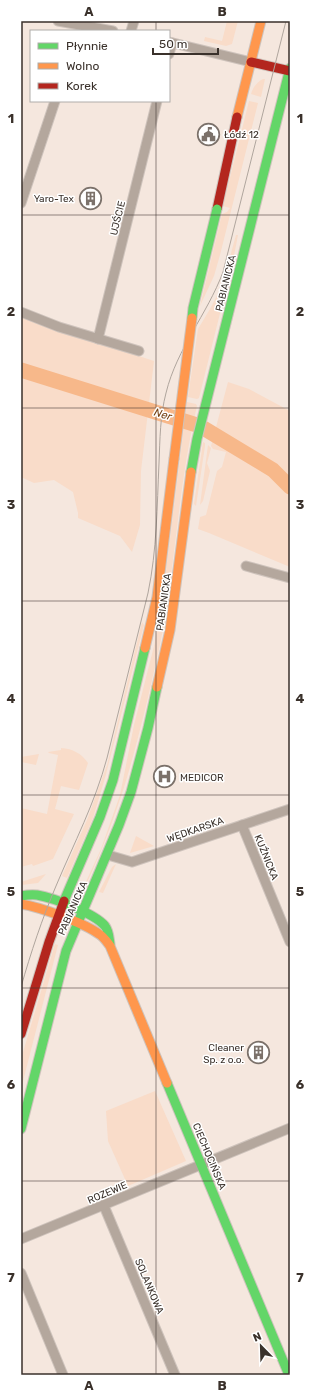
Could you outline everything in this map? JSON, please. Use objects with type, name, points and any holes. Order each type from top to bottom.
[{"type":"main road","name":"PABIANICKA","points":[[21,1034],[58,916],[100,817],[125,734],[157,598],[193,308],[217,209],[229,150],[261,21]]},
{"type":"main road","points":[[251,62],[290,70]]},
{"type":"main road","name":"PABIANICKA","points":[[21,1128],[66,951],[108,855],[130,792],[148,728],[171,623],[189,484],[197,439],[290,70]]},
{"type":"main road","points":[[281,104],[290,101]]},
{"type":"main road","name":"CIECHOCIŃSKA","points":[[21,896],[41,896],[63,903],[92,916],[103,924],[109,934],[110,946],[289,1375]]},
{"type":"main road","name":"CIECHOCIŃSKA","points":[[21,904],[32,906],[77,924],[100,935],[110,946]]},
{"type":"street","points":[[58,21],[80,28],[102,30]]},
{"type":"street","points":[[171,43],[251,62]]},
{"type":"street","points":[[21,203],[55,102]]},
{"type":"street","name":"UJŚCIE","points":[[98,339],[157,102]]},
{"type":"street","points":[[21,312],[59,327],[139,351]]},
{"type":"street","points":[[246,566],[290,578]]},
{"type":"street","name":"WĘDKARSKA","points":[[108,855],[132,862],[290,809]]},
{"type":"street","name":"KUŹNICKA","points":[[242,825],[290,942]]},
{"type":"street","name":"ROZEWIE","points":[[21,1240],[290,1128]]},
{"type":"street","name":"SOLANKOWA","points":[[104,1206],[175,1375]]},
{"type":"street","points":[[21,1273],[63,1375]]},
{"type":"shaded area","points":[[227,21],[238,21],[232,44],[226,46],[204,41],[205,37],[222,41]]},
{"type":"shaded area","points":[[265,79],[261,97],[251,94],[256,85]]},
{"type":"shaded area","points":[[249,101],[258,103],[214,276],[200,306],[222,214],[227,212],[230,208],[223,206]]},
{"type":"shaded area","points":[[236,235],[238,235],[233,261],[199,398],[188,397],[198,329],[222,286]]},
{"type":"shaded area","points":[[21,317],[154,361],[141,471],[140,525],[132,552],[120,536],[78,518],[73,492],[54,480],[34,483],[21,477]]},
{"type":"shaded area","points":[[228,382],[249,389],[290,411],[290,567],[198,529],[200,517],[206,515],[217,471],[222,467],[226,452],[213,449],[211,446]]},
{"type":"shaded area","points":[[187,402],[196,404],[197,406],[186,460],[168,597],[160,645],[133,758],[114,818],[98,858],[85,887],[84,886],[101,849],[120,795],[134,725],[154,646],[162,603]]},
{"type":"shaded area","points":[[203,442],[205,443],[205,446],[196,506],[194,504]]},
{"type":"shaded area","points":[[208,445],[211,448],[207,463],[210,471],[203,501],[200,505]]},
{"type":"shaded area","points":[[142,622],[144,625],[105,778],[93,818],[67,878],[62,876],[87,820],[107,765]]},
{"type":"shaded area","points":[[61,748],[76,752],[88,763],[79,790],[61,786],[55,809],[74,814],[53,859],[33,866],[32,864],[21,867],[21,808],[47,814],[58,755],[48,752],[61,750]]},
{"type":"shaded area","points":[[39,754],[36,765],[21,762],[21,757]]},
{"type":"shaded area","points":[[136,836],[154,846],[130,853]]},
{"type":"shaded area","points":[[116,864],[103,893],[99,892],[112,867]]},
{"type":"shaded area","points":[[46,874],[38,883],[21,885],[21,882]]},
{"type":"shaded area","points":[[55,944],[58,945],[21,1089],[21,1059]]},
{"type":"shaded area","points":[[155,1091],[186,1161],[128,1186],[108,1141],[106,1111]]},
{"type":"waterway","name":"Ner","points":[[21,370],[200,426],[273,470],[290,487]]},
{"type":"tram line","points":[[21,987],[46,911],[90,807],[107,758],[151,577],[156,528],[161,428],[166,393],[177,361],[209,303],[223,272],[286,21]]},
{"type":"traffic: fast","points":[[191,472],[197,439],[290,68]]},
{"type":"traffic: fast","points":[[192,318],[193,308],[217,209]]},
{"type":"traffic: fast","points":[[64,901],[100,817],[113,780],[145,648]]},
{"type":"traffic: fast","points":[[21,1129],[66,951],[119,825],[131,792],[157,687]]},
{"type":"traffic: fast","points":[[21,896],[37,895],[83,911],[100,921],[105,926],[109,935],[110,944]]},
{"type":"traffic: fast","points":[[167,1083],[289,1375]]},
{"type":"traffic: slow","points":[[237,117],[261,21]]},
{"type":"traffic: slow","points":[[174,459],[192,318]]},
{"type":"traffic: slow","points":[[145,648],[157,597],[174,459]]},
{"type":"traffic: slow","points":[[157,687],[170,630],[191,472]]},
{"type":"traffic: slow","points":[[21,904],[39,908],[73,920],[101,935],[110,946],[167,1083]]},
{"type":"traffic: jam","points":[[251,62],[290,71]]},
{"type":"traffic: jam","points":[[217,209],[237,117]]},
{"type":"traffic: jam","points":[[21,1034],[49,942],[64,901]]},
{"type":"place","name":"Łódź 12","points":[[208,134]]},
{"type":"place","name":"Yaro-Tex","points":[[90,198]]},
{"type":"place","name":"MEDICOR","points":[[164,777]]},
{"type":"place","name":"Cleaner Sp. z o.o.","points":[[259,1053]]}]
